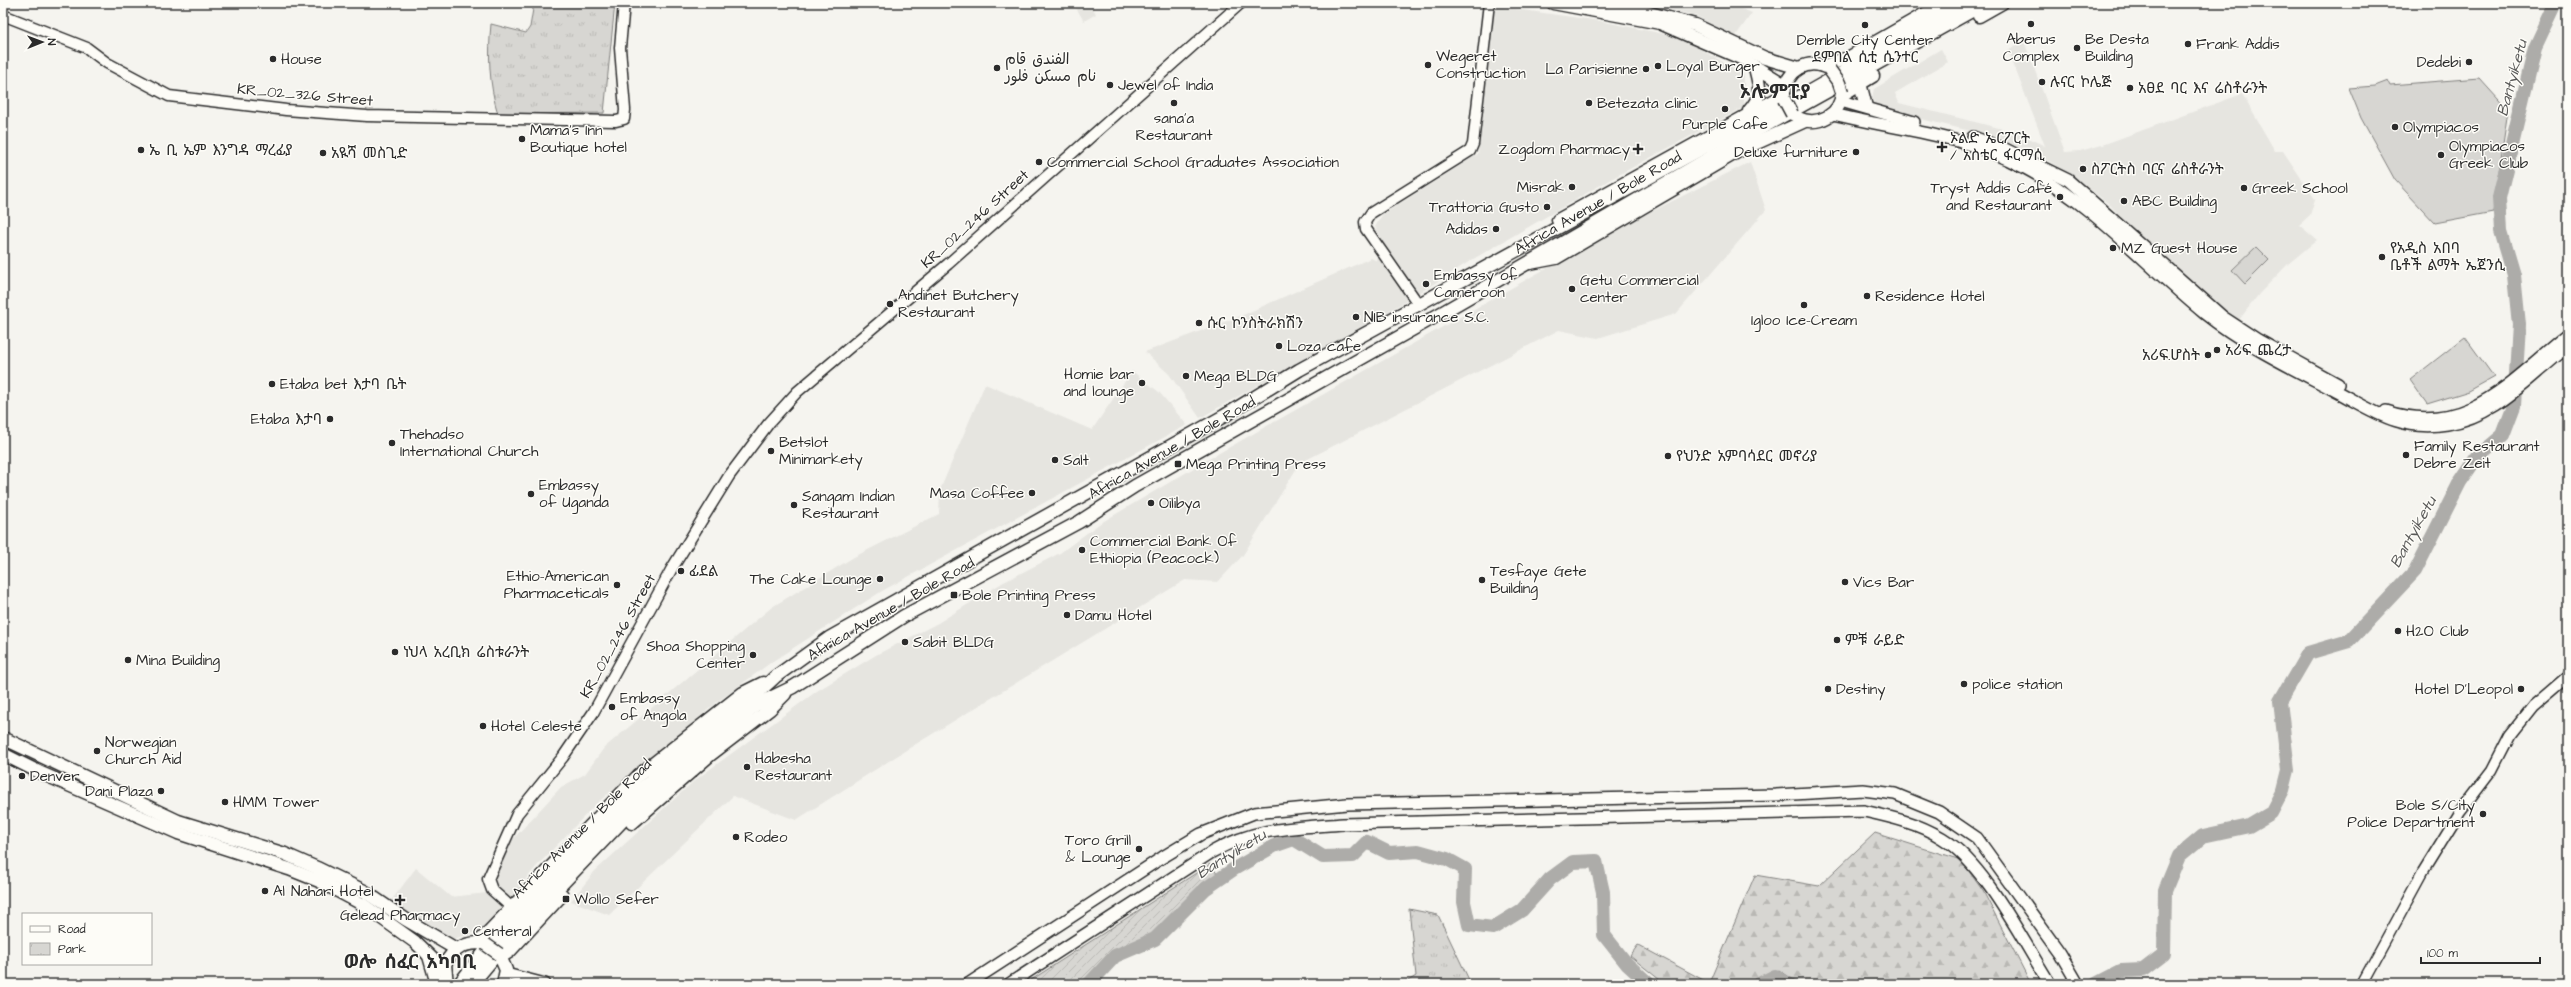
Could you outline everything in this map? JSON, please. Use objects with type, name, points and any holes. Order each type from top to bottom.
[{"type":"main road","points":[[1553,3],[1608,6],[1695,25],[1765,58],[1799,68]]},
{"type":"main road","points":[[1517,252],[1536,232],[1784,93],[1792,72],[1809,64],[1825,67],[1848,58],[1944,3]]},
{"type":"main road","name":"Africa Avenue / Bole Road","points":[[459,984],[490,945],[633,796],[698,739],[748,702],[775,677],[829,638],[894,600],[1012,537],[1161,450],[1224,416],[1285,378],[1517,252],[1714,142],[1773,112],[1965,3]]},
{"type":"main road","name":"Africa Avenue / Bole Road","points":[[472,984],[512,936],[653,791],[756,705],[793,686],[904,616],[1078,522],[1141,483],[1431,319],[1523,264],[1740,140],[1986,3]]},
{"type":"main road","points":[[1833,114],[1841,96],[1860,83],[2002,3]]},
{"type":"main road","points":[[1608,6],[1660,23],[1727,52],[1755,68],[1784,93],[1792,114],[1805,121],[1815,122],[1833,114],[1885,120],[1959,139],[2025,168],[2070,195],[2095,215],[2203,312],[2230,333],[2387,419],[2404,425],[2417,426],[2447,424],[2484,414],[2506,392],[2542,362],[2568,335]]},
{"type":"main road","points":[[1825,67],[1837,79],[1841,96]]},
{"type":"main road","points":[[1746,114],[1757,101],[1759,92],[1755,68]]},
{"type":"main road","points":[[1860,83],[1866,107]]},
{"type":"main road","points":[[1841,96],[1866,107],[1885,120]]},
{"type":"main road","points":[[1523,264],[1556,258],[1737,152],[1805,121]]},
{"type":"main road","points":[[2542,362],[2568,348]]},
{"type":"main road","name":"Africa Avenue / Bole Road","points":[[481,943],[488,932],[511,907],[639,775],[743,693],[775,677]]},
{"type":"main road","name":"Africa Avenue / Bole Road","points":[[500,956],[509,952],[590,864],[650,806],[710,755],[770,709],[793,686]]},
{"type":"main road","points":[[3,738],[178,821],[285,854],[317,868],[364,890],[405,920],[456,949]]},
{"type":"main road","points":[[3,754],[41,773],[178,834],[289,869],[319,881],[362,904],[415,942],[429,955],[443,978]]},
{"type":"main road","points":[[968,984],[1169,853],[1201,834],[1254,813],[1346,804],[1776,795],[1864,790],[1895,794],[1938,812],[1977,838],[2060,953],[2078,984]]},
{"type":"main road","points":[[1009,984],[1212,852],[1235,839],[1268,830],[1343,824],[1864,811],[1902,819],[1942,838],[1977,868],[2050,984]]},
{"type":"main road","points":[[444,942],[455,943],[479,937],[488,932]]},
{"type":"main road","points":[[443,978],[445,964],[456,949],[465,944],[481,943],[500,956],[505,979],[545,984]]},
{"type":"main road","points":[[429,955],[443,978]]},
{"type":"street","name":"KR_02_326 Street","points":[[3,14],[87,48],[107,63],[169,96],[286,110],[374,117],[501,121],[616,121],[624,119],[620,48],[624,3]]},
{"type":"street","points":[[1419,305],[1366,228],[1366,222],[1371,213],[1470,150],[1473,144],[1489,3]]},
{"type":"street","name":"KR_02_246 Street","points":[[511,907],[492,890],[488,879],[517,814],[540,787],[593,713],[655,596],[739,461],[769,423],[798,392],[937,274],[1240,4]]},
{"type":"street","points":[[2362,984],[2423,872],[2460,812],[2492,770],[2510,735],[2533,706],[2568,676]]},
{"type":"shaded area","points":[[1073,3],[1090,3],[1096,14],[1084,21]]},
{"type":"shaded area","points":[[1647,3],[1727,3],[1752,13],[1735,37],[1698,17]]},
{"type":"shaded area","points":[[1495,6],[1600,21],[1679,37],[1744,74],[1744,107],[1611,179],[1475,258],[1408,300],[1200,418],[1169,374],[1145,352],[1243,315],[1371,258],[1377,261],[1380,237],[1375,227],[1382,215],[1478,154]]},
{"type":"shaded area","points":[[2024,41],[2065,152],[2080,151],[2102,145],[2242,94],[2275,151],[2283,151],[2315,199],[2310,215],[2299,225],[2317,240],[2288,264],[2259,294],[2239,320],[2185,281],[2140,238],[2110,205],[2076,178],[2052,163],[2021,147],[1991,136],[1892,112],[1875,105],[1872,98],[1874,89],[1941,49],[1948,62],[1895,93],[1899,103],[2015,132],[2045,146],[2008,50]]},
{"type":"shaded area","points":[[1750,162],[1766,210],[1676,314],[1598,338],[1559,330],[1300,463],[1243,555],[1218,582],[1185,580],[911,747],[796,820],[733,796],[609,915],[571,901],[595,871],[694,781],[817,691],[876,655],[938,623],[1002,583],[1060,553],[1099,524],[1221,452],[1607,234]]},
{"type":"shaded area","points":[[1132,371],[1159,392],[1187,425],[882,591],[773,661],[717,702],[596,804],[536,867],[483,930],[446,941],[391,901],[416,868],[451,897],[487,893],[505,848],[561,787],[585,774],[604,748],[772,607],[854,557],[939,514],[940,490],[985,384],[1092,430]]},
{"type":"green space","points":[[534,3],[615,3],[604,113],[498,114],[490,69],[491,24],[526,33],[530,27]]},
{"type":"green space","name":"Olympiacos Greek Club","points":[[2479,78],[2508,110],[2493,212],[2435,223],[2395,180],[2361,118],[2349,88],[2375,86],[2388,81],[2390,85]]},
{"type":"green space","points":[[2256,247],[2269,260],[2245,284],[2232,270]]},
{"type":"green space","points":[[2465,337],[2494,377],[2469,391],[2427,404],[2410,380]]},
{"type":"green space","points":[[1875,833],[1961,860],[1983,891],[2031,984],[1800,984],[1779,970],[1754,984],[1665,984],[1630,956],[1638,945],[1709,983],[1755,875],[1819,886]]},
{"type":"green space","points":[[1210,864],[1218,875],[1153,935],[1112,952],[1088,984],[1025,984]]},
{"type":"green space","points":[[1409,909],[1438,915],[1471,984],[1403,984],[1416,976]]},
{"type":"waterway","name":"Bantyiketu","points":[[2096,984],[2121,971],[2143,970],[2164,954],[2165,890],[2179,856],[2203,836],[2249,826],[2271,813],[2283,790],[2288,770],[2280,701],[2308,653],[2349,641],[2415,571],[2460,482],[2477,457],[2503,435],[2514,406],[2519,325],[2514,275],[2501,231],[2499,198],[2535,48],[2556,3]]},
{"type":"waterway","name":"Bantyiketu","points":[[1089,984],[1115,956],[1155,939],[1205,889],[1234,869],[1274,846],[1294,839],[1323,857],[1353,856],[1367,842],[1389,853],[1418,851],[1447,859],[1465,869],[1464,902],[1469,925],[1493,928],[1522,910],[1550,879],[1573,862],[1596,861],[1603,892],[1604,935],[1627,964],[1649,984]]},
{"type":"waterway","name":"Bantyiketu","points":[[1759,984],[1775,976],[1788,984]]},
{"type":"place","name":"Aberus Complex","points":[[2031,24]]},
{"type":"place","name":"Demble City Center ደምበል ሲቲ ሴንተር","points":[[1865,25]]},
{"type":"place","name":"Frank Addis","points":[[2188,44]]},
{"type":"place","name":"Be Desta Building","points":[[2077,48]]},
{"type":"place","name":"House","points":[[273,59]]},
{"type":"place","name":"Dedebi","points":[[2469,62]]},
{"type":"place","name":"Wegeret Construction","points":[[1428,65]]},
{"type":"place","name":"Loyal Burger","points":[[1658,66]]},
{"type":"place","name":"الفندق قام نام مسكن فلور","points":[[997,68]]},
{"type":"place","name":"La Parisienne","points":[[1646,69]]},
{"type":"place","name":"ሉናር ኮሌጅ","points":[[2042,82]]},
{"type":"place","name":"Jewel of India","points":[[1110,85]]},
{"type":"place","name":"አፀደ ባር እና ሬስቶራንት","points":[[2130,88]]},
{"type":"place","name":"sana'a Restaurant","points":[[1174,103]]},
{"type":"place","name":"Betezata clinic","points":[[1589,103]]},
{"type":"place","name":"Purple Cafe","points":[[1725,109]]},
{"type":"place","name":"Olympiacos","points":[[2395,127]]},
{"type":"place","name":"Mama's Inn Boutique hotel","points":[[522,139]]},
{"type":"place","name":"ኦልድ ኤርፖርት / አስቴር ፋርማሲ","points":[[1942,147]]},
{"type":"place","name":"Zogdom Pharmacy","points":[[1638,149]]},
{"type":"place","name":"ኤ ቢ ኤም እንግዳ ማረፊያ","points":[[141,150]]},
{"type":"place","name":"Deluxe furniture","points":[[1856,152]]},
{"type":"place","name":"አዪሻ መስጊድ","points":[[323,153]]},
{"type":"place","name":"Olympiacos Greek Club","points":[[2441,155]]},
{"type":"place","name":"Commercial School Graduates Association","points":[[1039,162]]},
{"type":"place","name":"ስፖርትስ ባርና ሬስቶራንት","points":[[2083,169]]},
{"type":"place","name":"Misrak","points":[[1572,187]]},
{"type":"place","name":"Greek School","points":[[2244,188]]},
{"type":"place","name":"Tryst Addis Café and Restaurant","points":[[2060,197]]},
{"type":"place","name":"ABC Building","points":[[2124,201]]},
{"type":"place","name":"Trattoria Gusto","points":[[1547,207]]},
{"type":"place","name":"Adidas","points":[[1496,229]]},
{"type":"place","name":"MZ Guest House","points":[[2113,248]]},
{"type":"place","name":"የአዲስ አበባ ቤቶች ልማት ኤጀንሲ","points":[[2382,257]]},
{"type":"place","name":"Embassy of Cameroon","points":[[1426,284]]},
{"type":"place","name":"Getu Commercial center","points":[[1572,289]]},
{"type":"place","name":"Residence Hotel","points":[[1867,296]]},
{"type":"place","name":"Andinet Butchery Restaurant","points":[[890,304]]},
{"type":"place","name":"Igloo Ice-Cream","points":[[1804,305]]},
{"type":"place","name":"NIB insurance S.C.","points":[[1356,317]]},
{"type":"place","name":"ሱር ኮንስትራክሽን","points":[[1199,323]]},
{"type":"place","name":"Loza cafe","points":[[1279,346]]},
{"type":"place","name":"አሪፍ ጨረታ","points":[[2217,350]]},
{"type":"place","name":"አሪፍ.ሆስት","points":[[2208,355]]},
{"type":"place","name":"Mega BLDG","points":[[1186,376]]},
{"type":"place","name":"Homie bar and lounge","points":[[1142,383]]},
{"type":"place","name":"Etaba bet እታባ ቤት","points":[[272,384]]},
{"type":"place","name":"Etaba እታባ","points":[[330,419]]},
{"type":"place","name":"Thehadso International Church","points":[[392,443]]},
{"type":"place","name":"Betslot Minimarkety","points":[[771,451]]},
{"type":"place","name":"Family Restaurant Debre Zeit","points":[[2406,455]]},
{"type":"place","name":"የህንድ አምባሳደር መኖሪያ","points":[[1668,456]]},
{"type":"place","name":"Salt","points":[[1055,460]]},
{"type":"place","name":"Mega Printing Press","points":[[1178,464]]},
{"type":"place","name":"Masa Coffee","points":[[1032,493]]},
{"type":"place","name":"Embassy of Uganda","points":[[531,494]]},
{"type":"place","name":"Oilibya","points":[[1151,503]]},
{"type":"place","name":"Sangam Indian Restaurant","points":[[794,505]]},
{"type":"place","name":"Commercial Bank Of Ethiopia (Peacock)","points":[[1082,550]]},
{"type":"place","name":"ፊደል","points":[[681,571]]},
{"type":"place","name":"The Cake Lounge","points":[[880,579]]},
{"type":"place","name":"Tesfaye Gete Building","points":[[1482,580]]},
{"type":"place","name":"Vics Bar","points":[[1845,582]]},
{"type":"place","name":"Ethio-American Pharmaceticals","points":[[617,585]]},
{"type":"place","name":"Bole Printing Press","points":[[954,595]]},
{"type":"place","name":"Damu Hotel","points":[[1067,615]]},
{"type":"place","name":"H2O Club","points":[[2398,631]]},
{"type":"place","name":"ምቹ ራይድ","points":[[1837,640]]},
{"type":"place","name":"Sabit BLDG","points":[[905,642]]},
{"type":"place","name":"ነህላ አረቢክ ሬስቱራንት","points":[[395,652]]},
{"type":"place","name":"Shoa Shopping Center","points":[[753,655]]},
{"type":"place","name":"Mina Building","points":[[128,660]]},
{"type":"place","name":"police station","points":[[1964,684]]},
{"type":"place","name":"Destiny","points":[[1828,689]]},
{"type":"place","name":"Hotel D'Leopol","points":[[2521,689]]},
{"type":"place","name":"Embassy of Angola","points":[[612,707]]},
{"type":"place","name":"Hotel Celeste","points":[[483,726]]},
{"type":"place","name":"Norwegian Church Aid","points":[[97,751]]},
{"type":"place","name":"Habesha Restaurant","points":[[747,767]]},
{"type":"place","name":"Denver","points":[[22,776]]},
{"type":"place","name":"Dani Plaza","points":[[161,791]]},
{"type":"place","name":"HMM Tower","points":[[225,802]]},
{"type":"place","name":"Bole S/City Police Department","points":[[2483,814]]},
{"type":"place","name":"Rodeo","points":[[736,837]]},
{"type":"place","name":"Toro Grill & Lounge","points":[[1139,849]]},
{"type":"place","name":"Al Nahari Hotel","points":[[265,891]]},
{"type":"place","name":"Wollo Sefer","points":[[566,899]]},
{"type":"place","name":"Gelead Pharmacy","points":[[400,900]]},
{"type":"place","name":"Centeral","points":[[465,931]]},
{"type":"district","name":"ኦሎምፒያ","points":[[1775,92]]},
{"type":"district","name":"ወሎ ሰፈር አካባቢ","points":[[410,962]]}]
